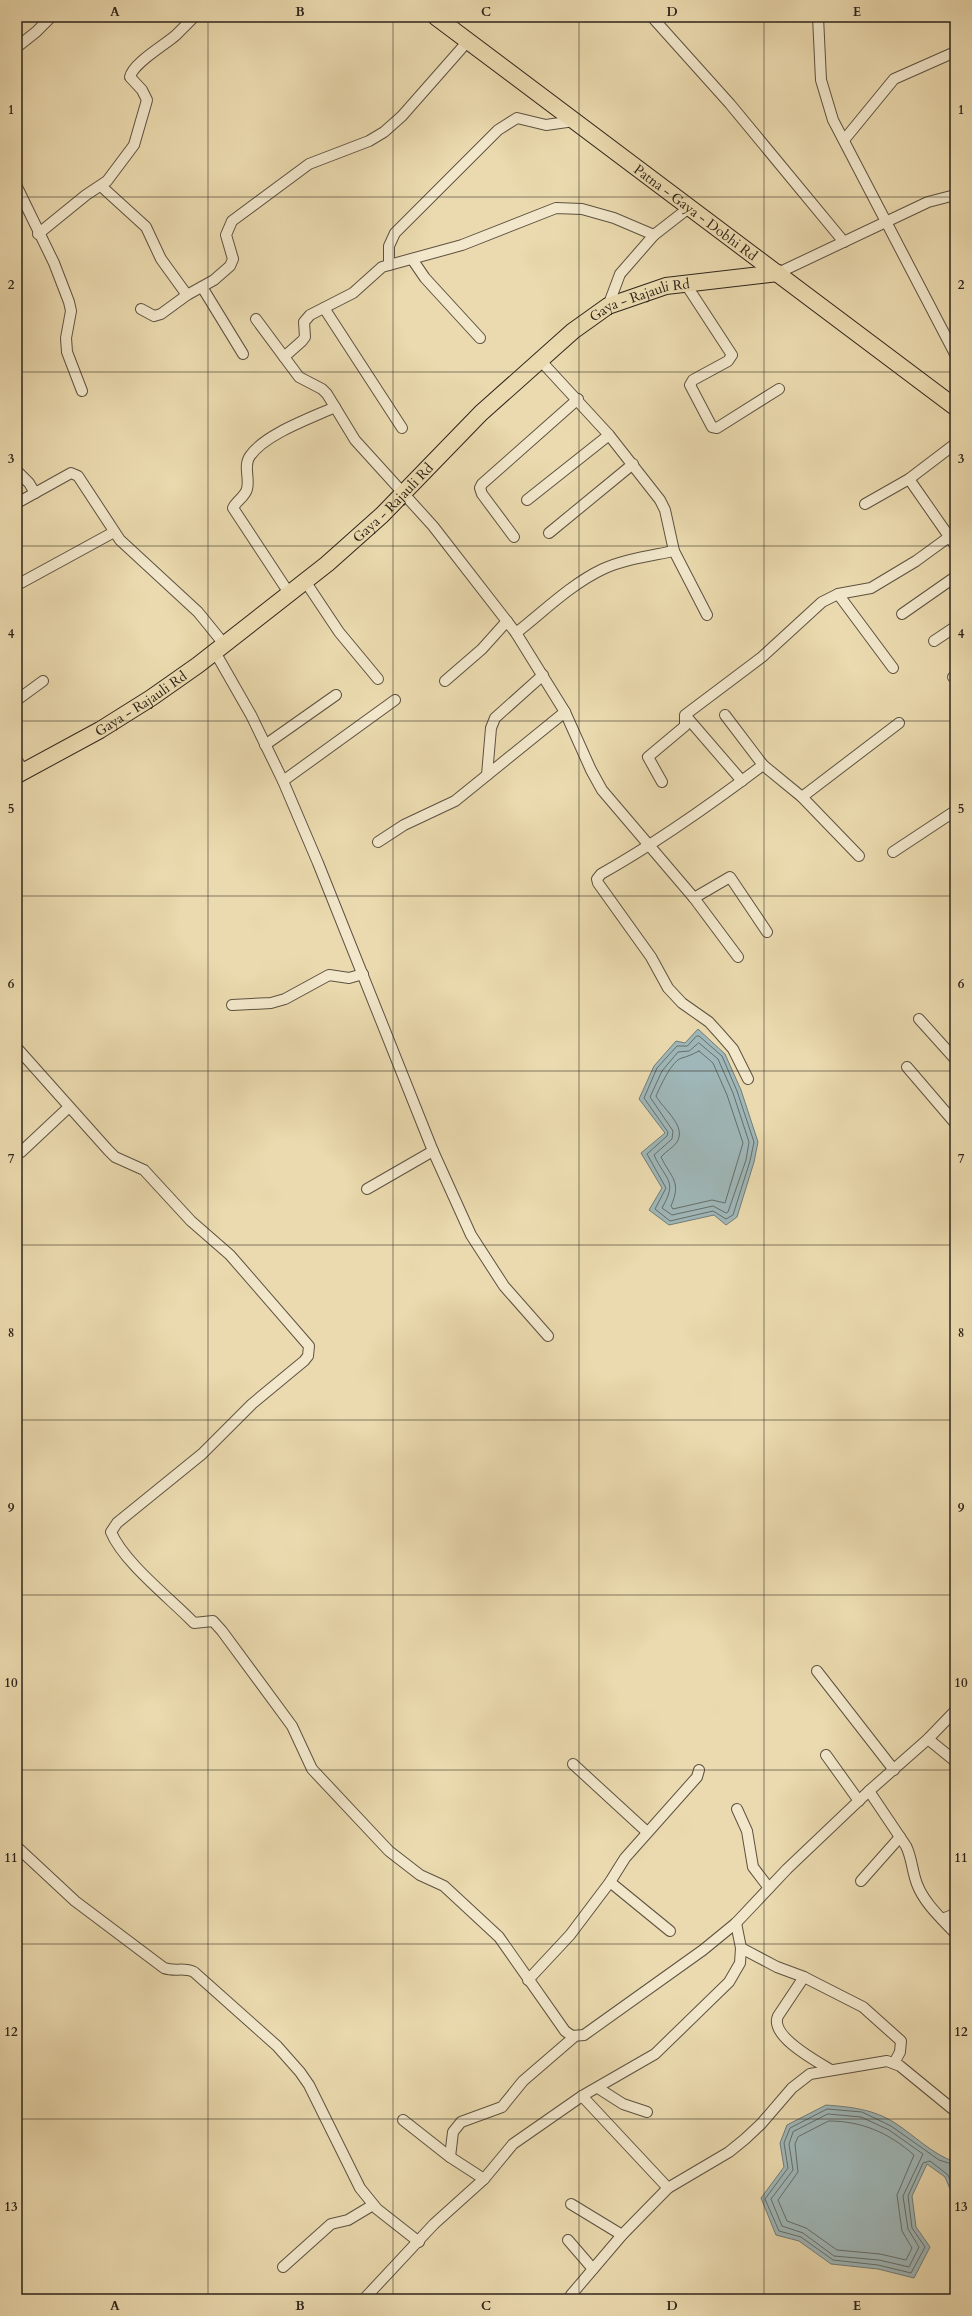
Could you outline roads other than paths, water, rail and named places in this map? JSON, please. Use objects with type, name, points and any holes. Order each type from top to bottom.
[{"type":"main road","name":"Patna - Gaya - Dobhi Rd","points":[[436,17],[955,407]]},
{"type":"main road","name":"Gaya - Rajauli Rd","points":[[19,769],[129,713],[219,648],[305,581],[365,532],[403,494],[456,436],[573,331],[608,306],[648,291],[685,283],[778,273]]},
{"type":"street","points":[[17,47],[36,32],[51,17]]},
{"type":"street","points":[[38,234],[86,195],[101,186],[134,145],[147,106],[146,96],[130,77],[131,74],[138,65],[176,35],[194,17]]},
{"type":"street","points":[[652,17],[730,104],[844,242]]},
{"type":"street","points":[[818,17],[821,80],[833,120],[955,354]]},
{"type":"street","points":[[141,308],[154,316],[161,314],[187,295],[222,274],[233,259],[226,235],[232,221],[309,164],[369,141],[384,132],[402,116],[468,41]]},
{"type":"street","points":[[844,140],[894,79],[955,52]]},
{"type":"street","points":[[389,265],[389,246],[395,233],[498,130],[517,118],[546,125],[574,121]]},
{"type":"street","points":[[101,186],[146,228],[161,259],[187,295]]},
{"type":"street","points":[[17,187],[38,234],[54,263],[69,302],[71,311],[66,338],[67,352],[82,391]]},
{"type":"street","points":[[778,273],[928,202],[955,195]]},
{"type":"street","points":[[608,306],[620,274],[654,235],[690,207]]},
{"type":"street","points":[[284,357],[302,341],[306,318],[353,293],[375,272],[389,265],[462,245],[556,208],[582,209],[614,218],[654,235]]},
{"type":"street","points":[[412,258],[425,278],[480,338]]},
{"type":"street","points":[[685,283],[732,355],[728,361],[693,380],[690,385],[712,427],[717,428],[779,388]]},
{"type":"street","points":[[202,287],[243,354]]},
{"type":"street","points":[[324,308],[402,428]]},
{"type":"street","points":[[256,319],[299,377],[322,389],[356,440],[433,526],[507,621],[544,675],[565,712],[590,770],[602,790],[649,848],[694,898],[738,957]]},
{"type":"street","points":[[540,360],[610,434],[660,500],[665,510],[674,550],[707,615]]},
{"type":"street","points":[[514,537],[482,494],[480,488],[482,484],[578,399]]},
{"type":"street","points":[[289,593],[233,508],[247,489],[246,469],[249,457],[254,451],[271,438],[335,407]]},
{"type":"street","points":[[527,500],[610,434]]},
{"type":"street","points":[[866,504],[909,479],[955,444]]},
{"type":"street","points":[[549,533],[633,464]]},
{"type":"street","points":[[17,471],[29,483],[35,493]]},
{"type":"street","points":[[17,503],[70,473],[74,474],[87,487],[114,532],[135,555],[198,612],[219,648],[283,781],[363,974],[433,1151],[471,1235],[504,1286],[548,1336]]},
{"type":"street","points":[[662,782],[648,757],[685,726],[685,717],[688,712],[762,657],[822,602],[838,594],[872,588],[952,541],[909,479]]},
{"type":"street","points":[[17,586],[114,532]]},
{"type":"street","points":[[516,633],[575,587],[602,570],[623,562],[674,550]]},
{"type":"street","points":[[902,614],[955,577]]},
{"type":"street","points":[[305,581],[339,632],[378,679]]},
{"type":"street","points":[[838,594],[893,668]]},
{"type":"street","points":[[446,681],[482,649],[507,621]]},
{"type":"street","points":[[934,641],[955,627]]},
{"type":"street","points":[[487,775],[491,728],[495,718],[544,675]]},
{"type":"street","points":[[17,700],[43,681]]},
{"type":"street","points":[[265,745],[336,695]]},
{"type":"street","points":[[283,781],[395,700]]},
{"type":"street","points":[[378,842],[404,825],[455,801],[565,712]]},
{"type":"street","points":[[725,715],[762,765],[802,797],[859,856]]},
{"type":"street","points":[[685,717],[742,781]]},
{"type":"street","points":[[802,797],[899,723]]},
{"type":"street","points":[[748,1079],[733,1050],[719,1033],[709,1022],[682,1003],[668,988],[651,957],[598,884],[597,879],[601,874],[649,848],[762,765]]},
{"type":"street","points":[[893,852],[955,811]]},
{"type":"street","points":[[694,898],[730,877],[768,932]]},
{"type":"street","points":[[232,1005],[271,1004],[285,999],[329,975],[349,978],[363,974]]},
{"type":"street","points":[[919,1019],[955,1059]]},
{"type":"street","points":[[17,1048],[68,1107],[115,1157],[144,1170],[191,1221],[230,1255],[306,1343],[309,1351],[304,1361],[252,1404],[202,1454],[117,1523],[111,1532],[114,1540],[129,1559],[194,1623],[213,1621],[292,1726],[312,1768],[322,1780],[389,1851],[420,1874],[444,1886],[462,1901],[499,1937],[565,2031],[574,2037]]},
{"type":"street","points":[[907,1067],[955,1123]]},
{"type":"street","points":[[21,1152],[68,1107]]},
{"type":"street","points":[[368,1189],[433,1151]]},
{"type":"street","points":[[817,1671],[894,1770]]},
{"type":"street","points":[[450,2157],[453,2132],[461,2122],[502,2107],[523,2081],[574,2037],[584,2035],[703,1950],[736,1923],[769,1888],[859,1801],[928,1739],[955,1711]]},
{"type":"street","points":[[928,1739],[955,1762]]},
{"type":"street","points":[[826,1755],[859,1801]]},
{"type":"street","points":[[573,1764],[647,1832]]},
{"type":"street","points":[[528,1980],[570,1935],[610,1882],[625,1858],[697,1777],[699,1770]]},
{"type":"street","points":[[870,1791],[900,1836],[910,1854],[918,1885],[942,1919],[955,1933]]},
{"type":"street","points":[[737,1809],[747,1831],[753,1867],[769,1888]]},
{"type":"street","points":[[861,1881],[900,1836]]},
{"type":"street","points":[[17,1847],[75,1901],[164,1968],[171,1970],[187,1969],[194,1972],[277,2046],[309,2085],[360,2188],[373,2205],[419,2242]]},
{"type":"street","points":[[610,1882],[670,1931]]},
{"type":"street","points":[[942,1919],[955,1914]]},
{"type":"street","points":[[364,2299],[419,2242],[434,2224],[484,2179],[512,2144],[582,2096],[655,2054],[724,1987],[740,1963],[741,1948],[736,1923]]},
{"type":"street","points":[[741,1948],[777,1967],[804,1977],[863,2007],[896,2035],[902,2046],[894,2063]]},
{"type":"street","points":[[804,1977],[778,2016],[775,2022],[776,2027],[796,2047],[831,2070]]},
{"type":"street","points":[[571,2295],[622,2235],[668,2188],[729,2152],[745,2139],[802,2079],[810,2074],[881,2061],[894,2063],[955,2111]]},
{"type":"street","points":[[598,2088],[623,2104],[647,2112]]},
{"type":"street","points":[[582,2096],[668,2188]]},
{"type":"street","points":[[403,2120],[450,2157],[484,2179]]},
{"type":"street","points":[[571,2204],[622,2235]]},
{"type":"street","points":[[283,2267],[331,2224],[348,2220],[373,2205]]},
{"type":"street","points":[[568,2240],[594,2269]]},
{"type":"water","points":[[698,1029],[725,1054],[741,1090],[758,1142],[754,1162],[737,1217],[726,1225],[714,1215],[669,1225],[649,1210],[662,1188],[641,1153],[665,1133],[639,1099],[654,1066],[676,1041],[685,1043]]},
{"type":"water","points":[[826,2105],[853,2108],[887,2118],[939,2154],[955,2162],[955,2201],[945,2177],[927,2164],[912,2196],[916,2227],[930,2247],[914,2278],[878,2269],[831,2264],[799,2241],[776,2235],[761,2198],[784,2167],[780,2143],[787,2125]]}]
